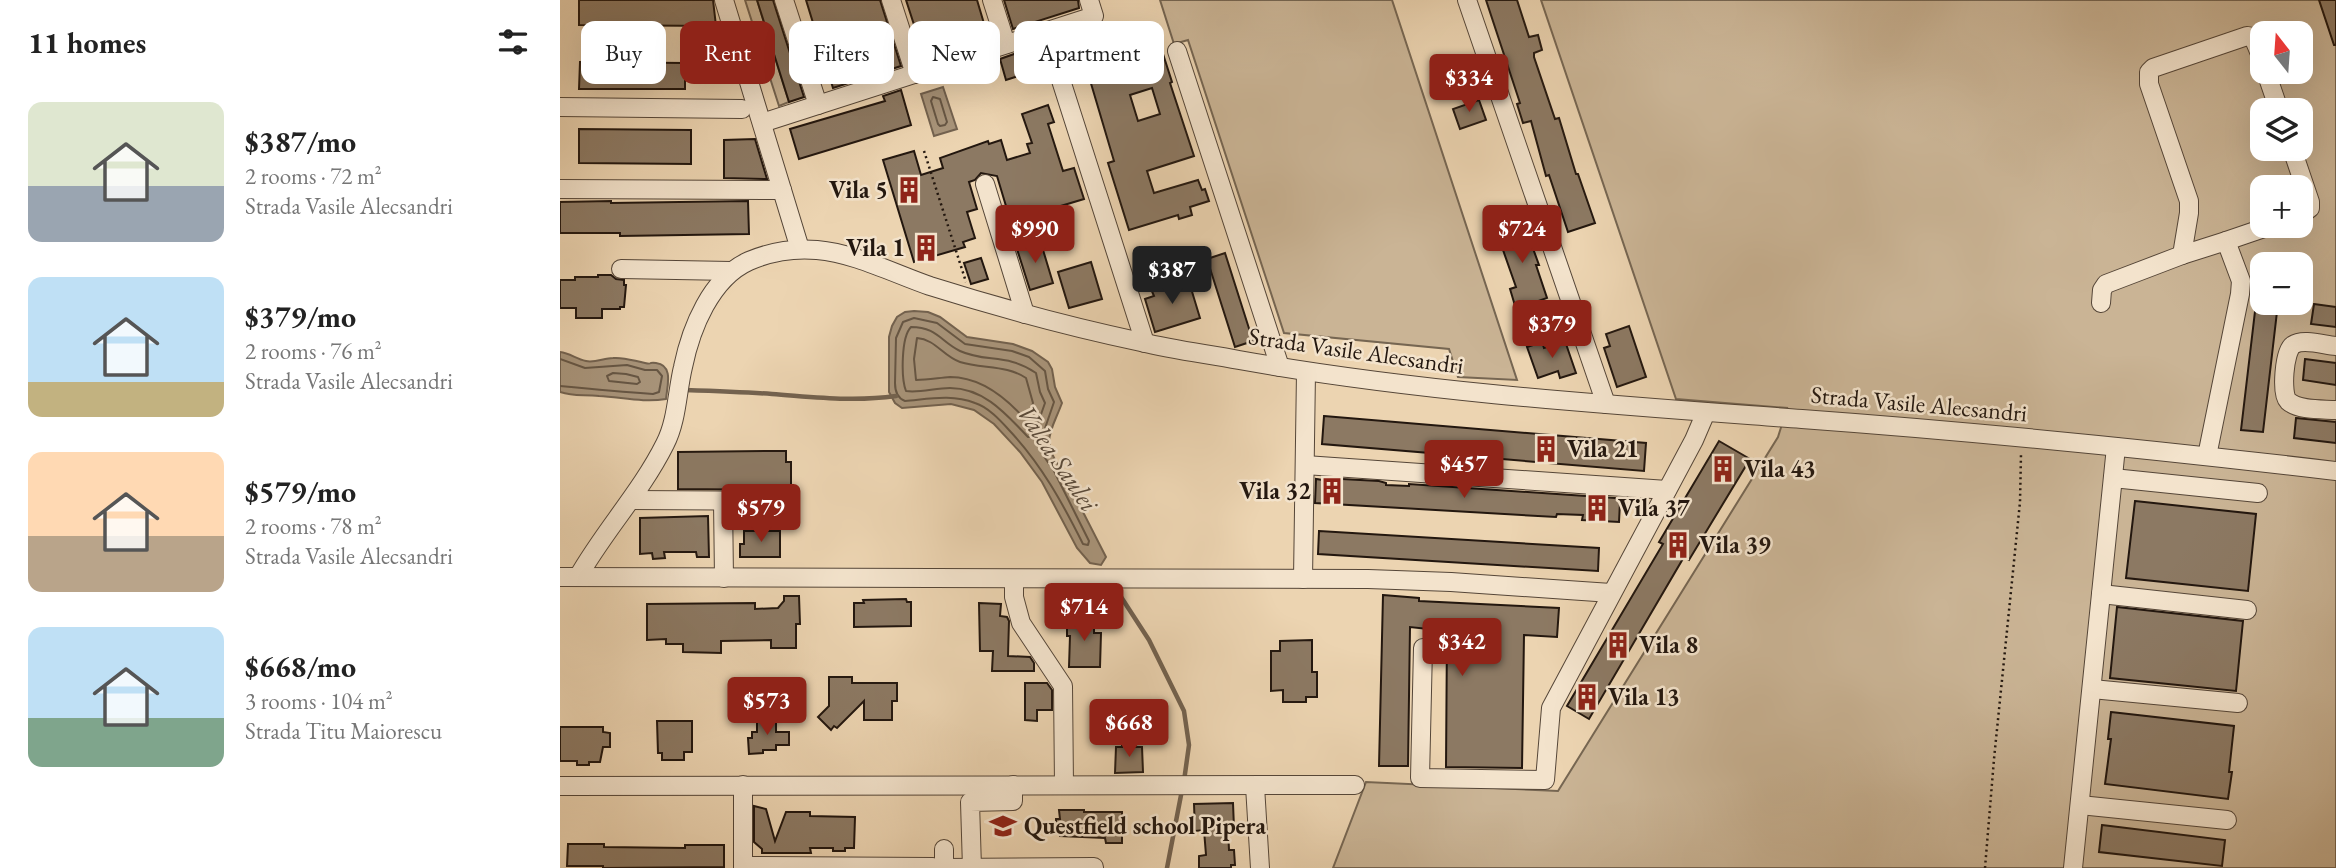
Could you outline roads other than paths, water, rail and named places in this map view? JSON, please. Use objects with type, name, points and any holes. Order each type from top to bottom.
[{"type":"street","points":[[724,0],[800,250]]},
{"type":"street","points":[[784,0],[818,105]]},
{"type":"street","points":[[891,0],[908,52]]},
{"type":"street","points":[[992,0],[1006,44]]},
{"type":"street","points":[[1000,46],[1094,16],[1089,0]]},
{"type":"street","points":[[1467,0],[1606,404]]},
{"type":"street","points":[[2182,255],[2189,201],[2149,84],[2149,72],[2153,68],[2250,37]]},
{"type":"street","points":[[1177,51],[1280,367]]},
{"type":"street","points":[[762,123],[908,76]]},
{"type":"street","points":[[1062,84],[1145,343]]},
{"type":"street","points":[[560,107],[742,109]]},
{"type":"street","points":[[985,184],[1025,314]]},
{"type":"street","points":[[560,189],[782,190]]},
{"type":"street","points":[[2101,303],[2102,290],[2106,284],[2250,233]]},
{"type":"street","points":[[2207,456],[2240,293],[2241,281],[2226,241]]},
{"type":"street","name":"Strada Vasile Alecsandri","points":[[731,271],[761,257],[800,250],[834,253],[1025,314],[1145,343],[1306,372],[1606,404],[2021,437],[2336,471]]},
{"type":"street","points":[[621,269],[731,271]]},
{"type":"street","points":[[569,577],[631,500],[665,444],[673,419],[685,357],[697,325],[720,282],[731,271]]},
{"type":"street","points":[[2336,346],[2301,342],[2294,344],[2286,357],[2284,393],[2290,403],[2298,406],[2336,410]]},
{"type":"street","points":[[1303,579],[1306,372]]},
{"type":"street","points":[[1423,648],[1420,778],[1545,780],[1552,708],[1706,412]]},
{"type":"street","points":[[2073,868],[2116,447]]},
{"type":"street","points":[[1305,465],[1667,490]]},
{"type":"street","points":[[2113,478],[2258,493]]},
{"type":"street","points":[[631,500],[790,501]]},
{"type":"street","points":[[723,501],[724,578]]},
{"type":"street","points":[[569,577],[1303,579],[1451,582],[1611,593]]},
{"type":"street","points":[[1014,579],[1014,597],[1021,623],[1063,686],[1064,785]]},
{"type":"street","points":[[2101,594],[2247,610]]},
{"type":"street","points":[[2092,688],[2238,703]]},
{"type":"street","points":[[743,785],[743,867],[933,867]]},
{"type":"street","points":[[972,867],[971,802],[1013,801],[1013,785]]},
{"type":"street","points":[[560,786],[1356,785]]},
{"type":"street","points":[[1255,786],[1260,868]]},
{"type":"street","points":[[2080,804],[2227,820]]},
{"type":"street","points":[[944,849],[944,868],[1094,867]]},
{"type":"water","points":[[943,87],[957,129],[934,136],[921,94]]},
{"type":"water","points":[[914,311],[928,312],[940,317],[967,337],[1013,344],[1032,351],[1048,362],[1062,403],[1050,435],[1050,450],[1106,557],[1101,565],[1090,563],[1077,548],[1042,482],[1020,452],[994,424],[974,410],[951,404],[902,408],[895,403],[889,392],[889,337],[897,317]]},
{"type":"water","points":[[560,352],[589,361],[617,358],[662,365],[668,377],[666,399],[640,400],[560,392]]},
{"type":"waterway","name":"Valea Saulei","points":[[685,390],[865,399],[896,396]]},
{"type":"waterway","name":"Valea Saulei","points":[[1112,583],[1149,640],[1184,711],[1189,745],[1184,781]]},
{"type":"waterway","name":"Valea Saulei","points":[[1167,868],[1182,790]]},
{"type":"place","name":"Vila 5","points":[[909,190]]},
{"type":"place","name":"Vila 1","points":[[926,248]]},
{"type":"place","name":"Vila 21","points":[[1546,449]]},
{"type":"place","name":"Vila 43","points":[[1723,469]]},
{"type":"place","name":"Vila 32","points":[[1332,491]]},
{"type":"place","name":"Vila 37","points":[[1597,508]]},
{"type":"place","name":"Vila 39","points":[[1678,545]]},
{"type":"place","name":"Vila 8","points":[[1618,645]]},
{"type":"place","name":"Vila 13","points":[[1587,697]]},
{"type":"place","name":"Questfield school Pipera","points":[[1003,826]]}]
